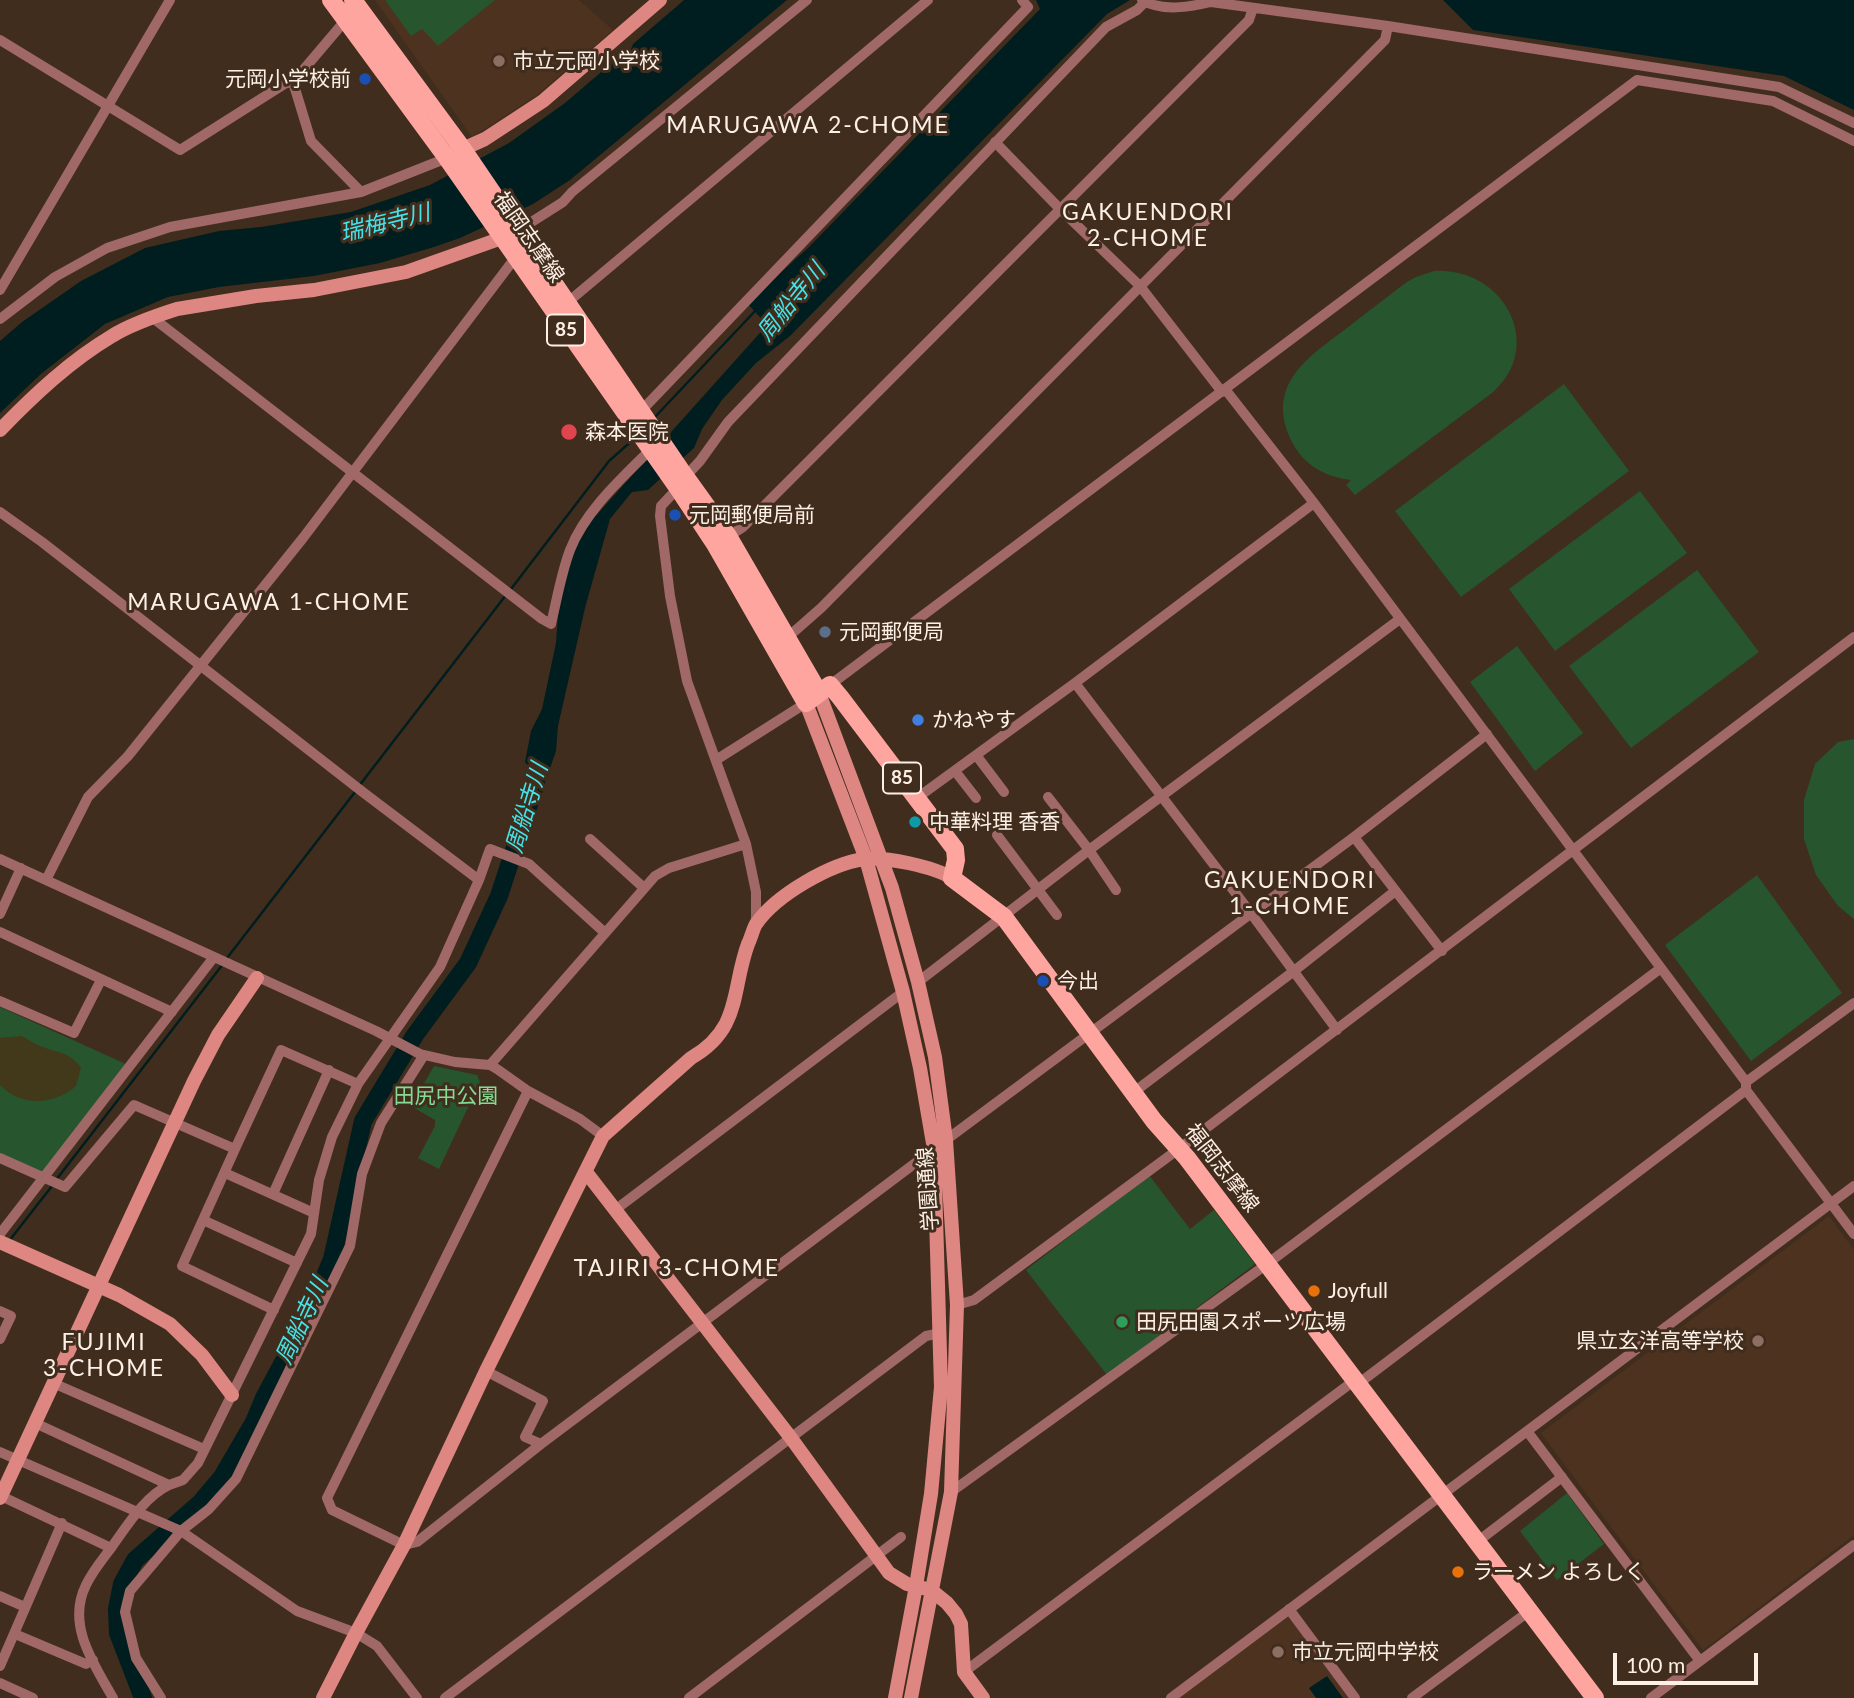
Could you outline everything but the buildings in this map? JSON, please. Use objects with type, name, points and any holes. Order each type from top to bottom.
[{"type":"main road","name":"福岡志摩線","points":[[331,0],[447,158],[549,306],[636,416]]},
{"type":"main road","name":"福岡志摩線","points":[[358,2],[568,302],[636,416],[651,449],[682,479],[788,637],[818,694]]},
{"type":"main road","name":"85","points":[[636,416],[682,479]]},
{"type":"main road","name":"福岡志摩線","points":[[722,540],[818,694],[917,798],[955,849],[956,860],[952,878],[1004,917],[1154,1121],[1180,1148],[1595,1698]]},
{"type":"street","points":[[0,290],[170,0]]},
{"type":"street","points":[[0,320],[55,277],[107,248],[170,227],[361,192],[447,158],[462,148],[485,139],[542,101],[660,0]]},
{"type":"street","points":[[519,230],[564,202],[572,192],[807,0]]},
{"type":"street","points":[[549,306],[568,302],[928,0]]},
{"type":"street","points":[[636,416],[1028,7],[1022,0]]},
{"type":"street","points":[[323,1698],[404,1545],[486,1370],[603,1136],[691,1058],[708,1049],[726,1024],[735,1003],[746,951],[756,925],[756,892],[746,844],[687,681],[670,596],[661,506],[700,461],[728,422],[1106,27],[1138,10],[1144,1],[1165,7],[1192,7],[1211,2],[1388,26],[1779,87],[1854,123]]},
{"type":"street","points":[[0,40],[180,150],[286,83],[293,82],[358,2]]},
{"type":"street","points":[[722,540],[743,527],[1249,20],[1253,8]]},
{"type":"street","points":[[788,637],[821,608],[1385,40],[1388,26]]},
{"type":"street","points":[[716,760],[818,694],[1637,80],[1773,101],[1854,141]]},
{"type":"street","points":[[293,82],[311,141],[361,192]]},
{"type":"street","points":[[995,142],[1140,286],[1314,503],[1661,968],[1854,1234]]},
{"type":"street","points":[[0,430],[57,375],[83,355],[114,335],[153,318],[177,309],[314,290],[406,272],[502,238]]},
{"type":"street","points":[[46,880],[88,797],[128,756],[202,665],[352,474],[515,258]]},
{"type":"street","points":[[153,318],[352,474],[551,624],[570,548],[604,499],[651,449]]},
{"type":"street","points":[[917,798],[1314,503]]},
{"type":"street","points":[[0,512],[480,880]]},
{"type":"street","points":[[918,982],[1089,850],[1400,619]]},
{"type":"street","points":[[957,1305],[974,1300],[1180,1148],[1854,637]]},
{"type":"street","points":[[1075,683],[1251,912],[1337,1030]]},
{"type":"street","name":"学園通線","points":[[818,694],[903,992],[934,1149],[941,1333],[937,1446],[916,1586],[895,1698]]},
{"type":"street","name":"学園通線","points":[[818,694],[892,888],[935,1057],[946,1140],[957,1305],[951,1492],[911,1698]]},
{"type":"street","points":[[946,1140],[1354,837],[1487,734]]},
{"type":"street","points":[[976,755],[1004,792]]},
{"type":"street","points":[[955,771],[976,798]]},
{"type":"street","points":[[1048,797],[1116,890]]},
{"type":"street","points":[[997,835],[1057,915]]},
{"type":"street","points":[[1354,837],[1442,951]]},
{"type":"street","points":[[590,839],[644,888]]},
{"type":"street","points":[[490,1065],[655,876],[669,868],[746,844]]},
{"type":"street","points":[[113,1698],[82,1635],[78,1608],[80,1597],[90,1576],[139,1512],[159,1490],[183,1480],[198,1463],[311,1234],[324,1160],[332,1137],[358,1084],[440,967],[480,880],[490,849],[529,864],[604,932]]},
{"type":"street","points":[[0,859],[422,1054],[456,1062],[490,1065],[528,1091],[580,1119],[603,1136]]},
{"type":"street","points":[[756,925],[776,904],[823,873],[866,859],[924,867],[952,878]]},
{"type":"street","points":[[0,914],[21,868]]},
{"type":"street","points":[[1134,1091],[1394,892]]},
{"type":"street","points":[[0,932],[172,1012]]},
{"type":"street","points":[[0,1234],[214,957]]},
{"type":"street","points":[[951,1492],[1268,1264],[1661,968]]},
{"type":"street","points":[[111,1548],[62,1523],[0,1497],[174,1123],[218,1035],[257,978]]},
{"type":"street","points":[[0,1001],[74,1033],[101,980]]},
{"type":"street","points":[[615,1210],[903,992]]},
{"type":"street","points":[[964,1672],[1357,1382],[1854,1003]]},
{"type":"street","points":[[274,1310],[182,1266],[281,1050],[358,1084]]},
{"type":"street","points":[[161,1698],[136,1658],[125,1612],[130,1591],[181,1531],[209,1509],[236,1479],[350,1246],[362,1174],[381,1123],[422,1054]]},
{"type":"street","points":[[274,1194],[329,1070]]},
{"type":"street","points":[[528,1091],[327,1499],[331,1510],[404,1545],[417,1542],[541,1444],[934,1149]]},
{"type":"street","points":[[0,1158],[65,1187],[134,1105],[235,1149]]},
{"type":"street","points":[[586,1172],[791,1438],[889,1573],[907,1584],[932,1590],[947,1603],[961,1624],[964,1672],[983,1698]]},
{"type":"street","points":[[225,1173],[314,1213]]},
{"type":"street","points":[[1171,1698],[1854,1186]]},
{"type":"street","points":[[203,1220],[297,1263]]},
{"type":"street","points":[[0,1242],[144,1308],[170,1324],[194,1347],[232,1395]]},
{"type":"street","points":[[0,1311],[11,1316],[0,1339]]},
{"type":"street","points":[[445,1698],[926,1336],[941,1333]]},
{"type":"street","points":[[486,1370],[543,1401],[524,1437],[541,1444]]},
{"type":"street","points":[[53,1383],[204,1449]]},
{"type":"street","points":[[35,1423],[169,1485]]},
{"type":"street","points":[[1527,1431],[1700,1661]]},
{"type":"street","points":[[0,1452],[193,1537],[297,1611],[356,1633],[377,1646],[417,1698]]},
{"type":"street","points":[[1477,1542],[1562,1477]]},
{"type":"street","points":[[0,1666],[62,1523]]},
{"type":"street","points":[[689,1698],[901,1537]]},
{"type":"street","points":[[1651,1698],[1854,1545]]},
{"type":"street","points":[[0,1596],[25,1607]]},
{"type":"street","points":[[1289,1609],[1354,1698]]},
{"type":"street","points":[[1412,1698],[1528,1612]]},
{"type":"street","points":[[15,1634],[86,1664],[93,1660]]},
{"type":"street","points":[[0,1683],[33,1698]]},
{"type":"shaded area","name":"市立元岡小学校","points":[[375,0],[579,0],[613,30],[537,95],[472,137]]},
{"type":"shaded area","name":"県立玄洋高等学校","points":[[1829,1216],[1854,1250],[1854,1535],[1703,1650],[1541,1433]]},
{"type":"shaded area","name":"市立元岡中学校","points":[[1288,1614],[1352,1698],[1178,1698]]},
{"type":"green space","points":[[385,0],[495,0],[438,46],[422,29],[411,36]]},
{"type":"green space","points":[[1434,271],[1459,273],[1481,282],[1498,296],[1510,313],[1516,333],[1516,354],[1508,374],[1492,393],[1355,495],[1346,485],[1351,480],[1324,473],[1308,463],[1296,449],[1284,421],[1283,403],[1287,388],[1295,374],[1318,350],[1407,282]]},
{"type":"green space","points":[[1564,384],[1629,471],[1461,597],[1395,511]]},
{"type":"green space","points":[[1640,491],[1687,553],[1555,651],[1509,589]]},
{"type":"green space","points":[[1697,570],[1759,652],[1631,748],[1569,666]]},
{"type":"green space","points":[[1517,646],[1583,733],[1535,771],[1470,682]]},
{"type":"green space","points":[[1854,739],[1854,919],[1838,906],[1816,875],[1804,839],[1804,800],[1815,764],[1838,742]]},
{"type":"green space","points":[[1757,875],[1842,993],[1751,1061],[1665,945]]},
{"type":"green space","points":[[0,1007],[128,1065],[45,1175],[0,1154]]},
{"type":"green space","name":"田尻中公園","points":[[434,1066],[477,1075],[480,1082],[439,1169],[418,1158],[435,1126],[435,1120],[411,1106]]},
{"type":"green space","name":"田尻田園スポーツ広場","points":[[1149,1175],[1190,1229],[1214,1210],[1255,1264],[1107,1375],[1026,1270]]},
{"type":"green space","points":[[1567,1493],[1604,1544],[1557,1580],[1520,1531]]},
{"type":"sand","points":[[21,1036],[76,1062],[81,1068],[76,1086],[58,1097],[38,1101],[18,1097],[0,1085],[0,1038]]},
{"type":"water","name":"瑞梅寺川","points":[[684,0],[787,0],[570,180],[533,204],[460,238],[380,263],[314,276],[219,287],[168,297],[105,324],[42,373],[0,413],[0,341],[22,322],[81,281],[145,248],[219,231],[351,212],[430,185],[509,143],[565,103],[600,73],[609,61],[620,61],[630,52],[633,44]]},
{"type":"water","points":[[1036,0],[1130,0],[1107,14],[790,336],[756,363],[722,400],[702,429],[694,448],[648,490],[632,492],[610,519],[585,608],[558,726],[556,751],[532,805],[522,806],[529,784],[529,767],[525,762],[531,731],[542,709],[556,643],[565,580],[575,547],[593,519],[767,325],[747,303],[809,247],[1040,9]]},
{"type":"water","points":[[1443,0],[1854,0],[1854,110],[1784,76],[1473,30]]},
{"type":"water","points":[[1327,1676],[1343,1698],[1316,1698],[1309,1688]]},
{"type":"waterway","points":[[654,418],[757,309]]},
{"type":"waterway","points":[[511,589],[609,461],[635,438]]},
{"type":"waterway","points":[[359,786],[506,595]]},
{"type":"waterway","name":"周船寺川","points":[[143,1698],[118,1633],[117,1609],[122,1584],[135,1560],[200,1503],[222,1477],[254,1422],[311,1310],[332,1259],[363,1121],[415,1035],[468,963],[499,896],[536,783]]},
{"type":"waterway","points":[[227,958],[355,792]]},
{"type":"waterway","points":[[56,1180],[223,964]]},
{"type":"waterway","points":[[9,1241],[52,1186]]},
{"type":"place","name":"市立元岡小学校","points":[[499,61]]},
{"type":"place","name":"元岡小学校前","points":[[365,79]]},
{"type":"place","name":"森本医院","points":[[569,432]]},
{"type":"place","name":"元岡郵便局前","points":[[675,515]]},
{"type":"place","name":"元岡郵便局","points":[[825,632]]},
{"type":"place","name":"かねやす","points":[[918,720]]},
{"type":"place","name":"中華料理 香香","points":[[915,822]]},
{"type":"place","name":"今出","points":[[1043,981]]},
{"type":"place","name":"Joyfull","points":[[1314,1291]]},
{"type":"place","name":"田尻田園スポーツ広場","points":[[1122,1322]]},
{"type":"place","name":"県立玄洋高等学校","points":[[1758,1341]]},
{"type":"place","name":"ラーメン よろしく","points":[[1458,1572]]},
{"type":"place","name":"市立元岡中学校","points":[[1278,1652]]},
{"type":"district","name":"MARUGAWA 2-CHOME","points":[[808,126]]},
{"type":"district","name":"GAKUENDORI 2-CHOME","points":[[1148,226]]},
{"type":"district","name":"MARUGAWA 1-CHOME","points":[[269,603]]},
{"type":"district","name":"GAKUENDORI 1-CHOME","points":[[1290,894]]},
{"type":"district","name":"TAJIRI 3-CHOME","points":[[677,1269]]},
{"type":"district","name":"FUJIMI 3-CHOME","points":[[104,1356]]}]
